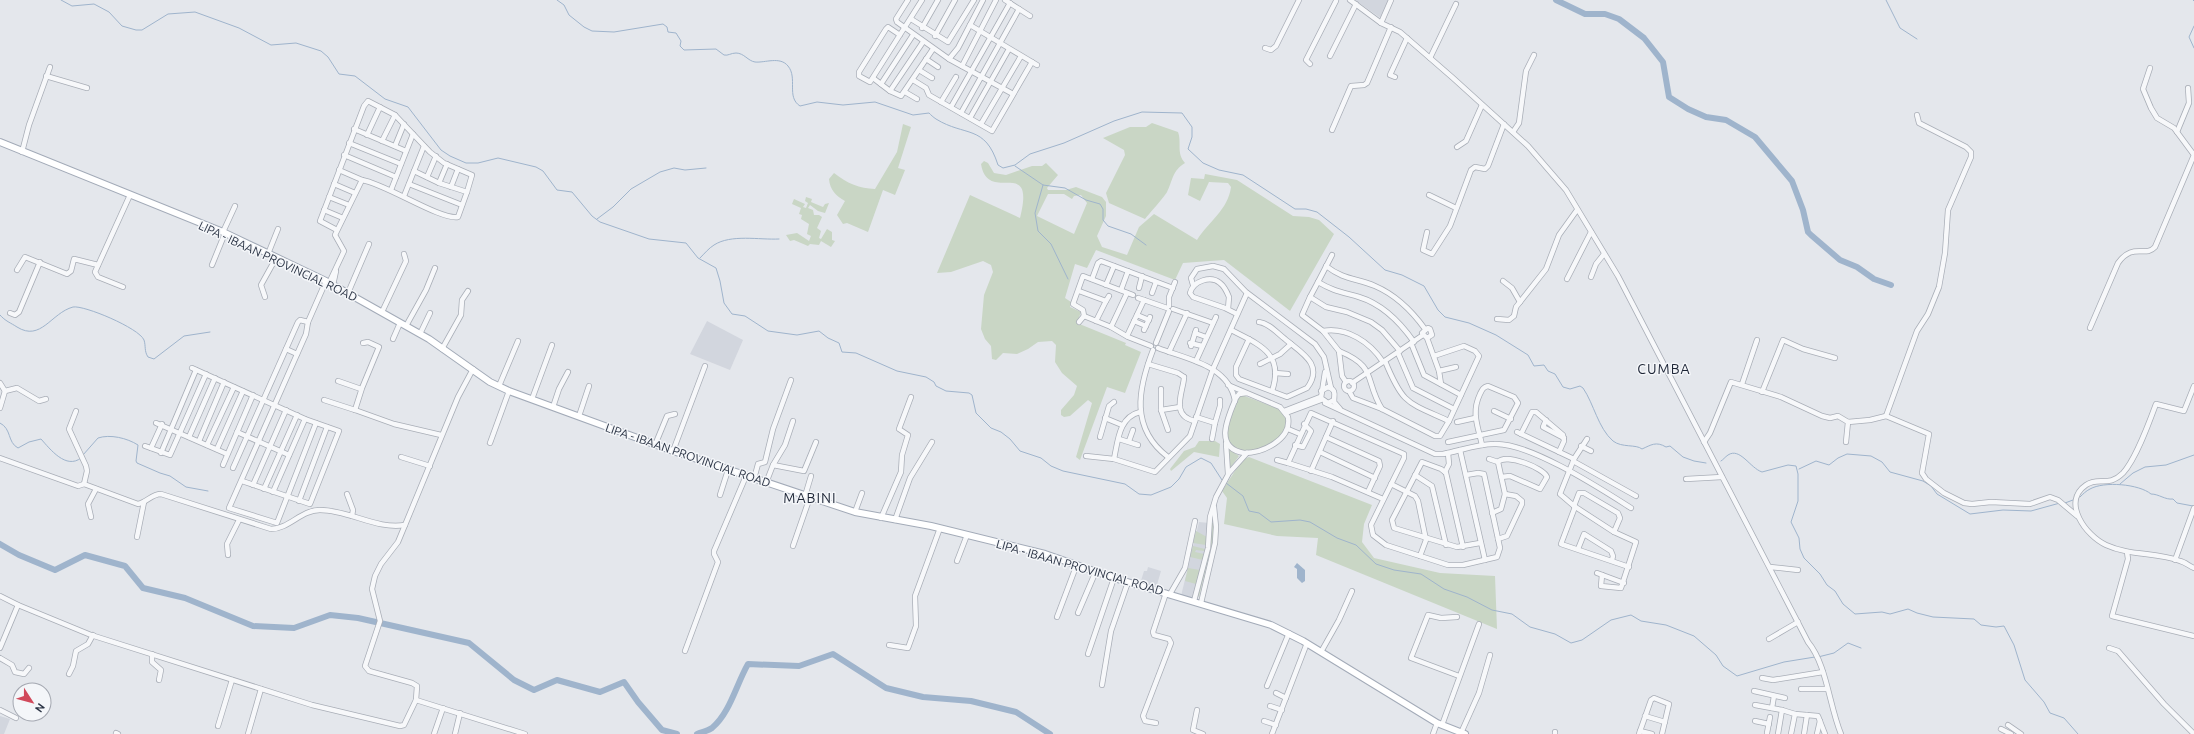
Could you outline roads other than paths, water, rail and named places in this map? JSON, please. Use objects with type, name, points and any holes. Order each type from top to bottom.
[{"type":"main road","name":"LIPA - IBAAN PROVINCIAL ROAD","points":[[0,142],[224,233],[331,282],[420,334],[474,369],[490,382],[499,386],[673,452],[855,512],[940,528],[1045,554],[1114,578],[1259,621],[1289,633],[1440,724],[1463,733]]},
{"type":"street","points":[[908,0],[896,20],[905,29],[949,59],[1013,94]]},
{"type":"street","points":[[900,35],[888,27],[886,28],[858,73],[868,82],[870,82],[873,78],[922,0]]},
{"type":"street","points":[[922,28],[938,0]]},
{"type":"street","points":[[935,36],[955,0]]},
{"type":"street","points":[[911,19],[922,28],[948,42],[974,0]]},
{"type":"street","points":[[949,59],[953,57],[983,0]]},
{"type":"street","points":[[962,66],[996,0]]},
{"type":"street","points":[[1005,0],[1030,16]]},
{"type":"street","points":[[1265,48],[1271,50],[1276,46],[1299,0]]},
{"type":"street","points":[[1350,0],[1381,23],[1392,27],[1430,58],[1513,132],[1542,161],[1566,190],[1618,276],[1798,622],[1818,657],[1839,733]]},
{"type":"street","points":[[1381,23],[1391,0]]},
{"type":"street","points":[[1310,64],[1306,60],[1336,1]]},
{"type":"street","points":[[951,107],[989,37],[1010,3]]},
{"type":"street","points":[[1330,56],[1356,4]]},
{"type":"street","points":[[1430,58],[1456,4]]},
{"type":"street","points":[[961,112],[1019,9]]},
{"type":"street","points":[[913,80],[926,88],[929,95],[994,132],[1013,94],[1034,64],[970,25]]},
{"type":"street","points":[[1332,130],[1351,86],[1364,85],[1367,83],[1392,27]]},
{"type":"street","points":[[881,84],[913,35]]},
{"type":"street","points":[[1395,77],[1390,75],[1407,38]]},
{"type":"street","points":[[890,91],[923,42]]},
{"type":"street","points":[[873,78],[890,91],[900,96],[905,92],[933,49]]},
{"type":"street","points":[[970,118],[1009,49]]},
{"type":"street","points":[[1513,132],[1519,123],[1526,71],[1534,55]]},
{"type":"street","points":[[980,124],[1021,56]]},
{"type":"street","points":[[926,59],[938,67]]},
{"type":"street","points":[[22,152],[29,125],[50,67]]},
{"type":"street","points":[[2090,328],[2118,263],[2125,254],[2133,251],[2149,251],[2155,247],[2194,154],[2177,132],[2157,118],[2151,108],[2143,89],[2150,68]]},
{"type":"street","points":[[919,70],[932,78]]},
{"type":"street","points":[[46,76],[87,88]]},
{"type":"street","points":[[942,102],[956,77]]},
{"type":"street","points":[[2177,132],[2190,100],[2188,88]]},
{"type":"street","points":[[905,92],[917,99]]},
{"type":"street","points":[[337,230],[319,222],[354,129],[364,106],[368,101],[395,115],[424,146],[447,164],[472,175],[458,218],[339,170]]},
{"type":"street","points":[[2188,106],[2194,102]]},
{"type":"street","points":[[1457,147],[1466,141],[1482,105]]},
{"type":"street","points":[[367,135],[380,107]]},
{"type":"street","points":[[382,141],[395,115]]},
{"type":"street","points":[[1886,416],[1917,331],[1928,314],[1939,287],[1945,254],[1948,210],[1971,156],[1971,152],[1966,147],[1919,123],[1917,115]]},
{"type":"street","points":[[394,146],[404,124]]},
{"type":"street","points":[[1427,232],[1423,250],[1432,254],[1450,226],[1471,170],[1475,167],[1485,168],[1488,166],[1504,124]]},
{"type":"street","points":[[354,129],[406,151]]},
{"type":"street","points":[[391,190],[413,134]]},
{"type":"street","points":[[349,143],[401,164]]},
{"type":"street","points":[[404,196],[424,146]]},
{"type":"street","points":[[344,155],[396,177]]},
{"type":"street","points":[[427,177],[436,156]]},
{"type":"street","points":[[439,183],[447,164]]},
{"type":"street","points":[[451,187],[458,169]]},
{"type":"street","points":[[414,171],[439,183],[466,192]]},
{"type":"street","points":[[316,423],[277,524],[230,508],[306,334],[308,322],[322,290],[331,282],[336,270],[344,249],[335,236],[362,180]]},
{"type":"street","points":[[334,184],[355,192]]},
{"type":"street","points":[[409,184],[462,205]]},
{"type":"street","points":[[123,287],[95,275],[98,265],[130,195]]},
{"type":"street","points":[[1429,195],[1456,208]]},
{"type":"street","points":[[329,197],[349,205]]},
{"type":"street","points":[[212,265],[235,206]]},
{"type":"street","points":[[324,210],[343,218]]},
{"type":"street","points":[[1497,319],[1512,318],[1516,306],[1546,269],[1560,235],[1577,210]]},
{"type":"street","points":[[268,254],[278,229]]},
{"type":"street","points":[[1567,279],[1590,232]]},
{"type":"street","points":[[348,293],[369,244]]},
{"type":"street","points":[[382,312],[406,261],[404,254]]},
{"type":"street","points":[[1591,277],[1596,264],[1604,254]]},
{"type":"street","points":[[1332,255],[1302,315],[1323,331],[1339,351],[1359,361],[1368,372],[1382,409]]},
{"type":"street","points":[[17,270],[25,257],[40,262],[51,269],[67,274],[71,271],[74,259],[98,265]]},
{"type":"street","points":[[265,297],[261,285],[276,258]]},
{"type":"street","points":[[1092,279],[1100,261],[1173,288]]},
{"type":"street","points":[[10,313],[16,315],[21,309],[40,262]]},
{"type":"street","points":[[1106,284],[1114,266]]},
{"type":"street","points":[[1194,285],[1190,280],[1195,270],[1216,266],[1226,270],[1247,293],[1315,344],[1324,357],[1331,388],[1336,393]]},
{"type":"street","points":[[1326,266],[1339,275],[1363,282],[1386,292],[1406,306],[1425,329],[1428,328],[1432,332],[1432,335],[1425,336],[1413,342],[1352,383],[1346,382],[1341,375],[1339,351]]},
{"type":"street","points":[[393,339],[426,290],[435,268]]},
{"type":"street","points":[[1121,290],[1128,271]]},
{"type":"street","points":[[1079,322],[1084,316],[1083,310],[1073,304],[1079,291],[1082,276],[1133,295]]},
{"type":"street","points":[[1139,288],[1142,276]]},
{"type":"street","points":[[1228,309],[1230,297],[1220,282],[1210,280],[1194,285],[1190,291],[1192,296],[1228,309],[1237,314]]},
{"type":"street","points":[[1503,281],[1512,288],[1520,302]]},
{"type":"street","points":[[1152,294],[1156,282]]},
{"type":"street","points":[[1168,458],[1151,440],[1140,412],[1140,390],[1148,364],[1169,309],[1169,297],[1175,282]]},
{"type":"street","points":[[1318,282],[1331,290],[1359,297],[1380,307],[1400,323],[1413,342],[1424,375],[1462,395]]},
{"type":"street","points":[[442,348],[461,315],[462,300],[468,291]]},
{"type":"street","points":[[1079,291],[1106,301]]},
{"type":"street","points":[[1111,327],[1127,293]]},
{"type":"street","points":[[1086,456],[1114,458],[1155,472],[1189,439],[1213,369],[1247,293]]},
{"type":"street","points":[[1096,321],[1109,296]]},
{"type":"street","points":[[1310,297],[1326,307],[1347,312],[1371,322],[1382,330],[1399,352],[1413,388],[1454,409]]},
{"type":"street","points":[[1138,298],[1169,309],[1187,313],[1213,323]]},
{"type":"street","points":[[1127,336],[1144,300]]},
{"type":"street","points":[[420,334],[430,313]]},
{"type":"street","points":[[1170,352],[1187,313]]},
{"type":"street","points":[[1134,321],[1145,328],[1150,318],[1137,315]]},
{"type":"street","points":[[1084,316],[1111,327],[1127,336],[1196,361],[1213,369],[1228,385],[1235,401]]},
{"type":"street","points":[[1196,361],[1216,317]]},
{"type":"street","points":[[233,468],[299,320],[308,322]]},
{"type":"street","points":[[1249,339],[1236,367],[1236,375],[1239,379],[1288,396],[1306,389],[1311,383],[1313,372],[1309,359],[1304,353],[1268,325],[1259,322]]},
{"type":"street","points":[[1425,329],[1425,336],[1434,356],[1439,371],[1441,384]]},
{"type":"street","points":[[1231,330],[1263,347],[1272,357],[1275,373],[1272,391]]},
{"type":"street","points":[[1323,331],[1338,330],[1359,338],[1384,361],[1397,387],[1406,400],[1449,421]]},
{"type":"street","points":[[1202,346],[1191,345],[1196,331],[1206,337]]},
{"type":"street","points":[[1742,384],[1757,340]]},
{"type":"street","points":[[1762,392],[1783,340],[1804,349],[1835,358]]},
{"type":"street","points":[[499,386],[518,341]]},
{"type":"street","points":[[355,410],[362,388],[379,347],[368,342],[363,343]]},
{"type":"street","points":[[1260,364],[1282,353],[1291,344]]},
{"type":"street","points":[[532,399],[552,345]]},
{"type":"street","points":[[1344,388],[1349,391],[1353,398],[1382,409],[1435,436],[1440,436],[1462,395],[1478,359],[1478,353],[1460,346],[1434,356]]},
{"type":"street","points":[[286,349],[297,354]]},
{"type":"street","points":[[1148,364],[1178,373],[1185,377],[1179,395],[1180,407],[1187,418],[1215,423]]},
{"type":"street","points":[[673,452],[705,366]]},
{"type":"street","points":[[1439,371],[1456,367]]},
{"type":"street","points":[[1322,400],[1321,390],[1326,368]]},
{"type":"street","points":[[161,452],[194,369],[305,419],[339,431],[311,502],[308,504],[242,481]]},
{"type":"street","points":[[0,596],[18,605],[92,635],[261,690],[312,705],[400,726],[408,721],[416,700],[417,686],[415,684],[387,677],[366,668],[365,663],[380,621],[372,589],[381,564],[398,542],[458,397],[474,369]]},
{"type":"street","points":[[553,407],[559,389],[568,372]]},
{"type":"street","points":[[1275,373],[1288,374]]},
{"type":"street","points":[[146,446],[170,455],[206,374]]},
{"type":"street","points":[[189,437],[215,378]]},
{"type":"street","points":[[754,479],[758,464],[765,463],[773,429],[791,380]]},
{"type":"street","points":[[338,381],[362,388]]},
{"type":"street","points":[[199,441],[224,382]]},
{"type":"street","points":[[1285,412],[1322,400],[1330,403],[1334,400],[1336,393],[1344,388],[1346,382]]},
{"type":"street","points":[[1704,442],[1710,433],[1729,383],[1734,382],[1827,417],[1838,416],[1848,422],[1870,420],[1886,416],[1929,434],[1922,473],[1936,488],[1948,496],[1964,503],[1977,505],[1991,502],[2030,504],[2050,497],[2058,500],[2077,516],[2094,537],[2105,544],[2127,552],[2175,560],[2194,568]]},
{"type":"street","points":[[0,383],[6,391]]},
{"type":"street","points":[[1349,391],[1353,388],[1352,383]]},
{"type":"street","points":[[1226,443],[1237,452],[1247,453],[1275,444],[1288,429],[1288,420],[1285,412],[1228,385]]},
{"type":"street","points":[[579,416],[589,386]]},
{"type":"street","points":[[1448,442],[1480,434],[1504,430],[1518,406],[1516,400],[1488,386],[1482,389],[1474,407],[1475,418],[1480,434],[1482,445]]},
{"type":"street","points":[[2077,516],[2076,501],[2078,495],[2090,483],[2112,481],[2116,479],[2128,466],[2147,428],[2156,404],[2184,411],[2194,386]]},
{"type":"street","points":[[208,445],[234,387]]},
{"type":"street","points":[[1321,390],[1326,387],[1331,388]]},
{"type":"street","points":[[6,391],[17,388],[39,401],[46,399]]},
{"type":"street","points":[[1160,389],[1161,410],[1168,430]]},
{"type":"street","points":[[490,443],[509,390]]},
{"type":"street","points":[[0,408],[6,391]]},
{"type":"street","points":[[217,449],[243,391]]},
{"type":"street","points":[[1227,474],[1225,431],[1235,401],[1239,394],[1247,393]]},
{"type":"street","points":[[223,465],[253,395]]},
{"type":"street","points":[[881,518],[900,472],[902,455],[908,436],[899,428],[911,397]]},
{"type":"street","points":[[324,400],[394,424],[442,435]]},
{"type":"street","points":[[1212,439],[1220,406],[1220,400]]},
{"type":"street","points":[[1322,400],[1340,410],[1429,451],[1439,454],[1482,445],[1494,444],[1515,446],[1569,472],[1631,508]]},
{"type":"street","points":[[1334,400],[1340,410]]},
{"type":"street","points":[[1100,437],[1104,418],[1109,406],[1114,402]]},
{"type":"street","points":[[1161,410],[1180,407]]},
{"type":"street","points":[[253,485],[286,410]]},
{"type":"street","points":[[76,411],[68,428],[87,471],[84,484]]},
{"type":"street","points":[[1494,411],[1511,419]]},
{"type":"street","points":[[1559,452],[1564,438],[1543,427],[1546,420],[1534,411],[1519,433],[1559,452],[1636,496]]},
{"type":"street","points":[[1114,458],[1122,425],[1130,415],[1140,412]]},
{"type":"street","points":[[1288,463],[1304,424],[1309,414],[1312,412],[1404,454],[1404,458],[1383,499],[1372,525],[1373,535],[1386,545],[1454,566],[1485,560],[1499,554],[1498,539],[1484,474],[1466,474]]},
{"type":"street","points":[[655,445],[667,416],[676,414]]},
{"type":"street","points":[[264,489],[297,415]]},
{"type":"street","points":[[1104,418],[1122,425]]},
{"type":"street","points":[[1457,422],[1475,418]]},
{"type":"street","points":[[273,492],[305,419]]},
{"type":"street","points":[[766,483],[773,465],[785,445],[793,421]]},
{"type":"street","points":[[1311,471],[1333,421]]},
{"type":"street","points":[[156,422],[227,454]]},
{"type":"street","points":[[1846,442],[1848,422]]},
{"type":"street","points":[[151,448],[162,424]]},
{"type":"street","points":[[1295,445],[1299,447],[1305,445],[1311,431],[1304,424]]},
{"type":"street","points":[[299,501],[327,427]]},
{"type":"street","points":[[1288,429],[1300,434]]},
{"type":"street","points":[[1129,441],[1134,430]]},
{"type":"street","points":[[237,432],[289,455]]},
{"type":"street","points":[[1326,437],[1379,461],[1380,466],[1368,492]]},
{"type":"street","points":[[1119,439],[1138,445]]},
{"type":"street","points":[[1587,439],[1573,460],[1560,494],[1574,506],[1614,532],[1636,542],[1624,582],[1618,589],[1603,587],[1599,584],[1599,574],[1624,582]]},
{"type":"street","points":[[773,465],[804,471],[816,442]]},
{"type":"street","points":[[895,520],[910,478],[932,442]]},
{"type":"street","points":[[1581,446],[1591,451]]},
{"type":"street","points":[[1460,450],[1485,560]]},
{"type":"street","points":[[1320,452],[1375,478]]},
{"type":"street","points":[[1198,602],[1208,548],[1210,517],[1214,504],[1219,489],[1227,474],[1247,453]]},
{"type":"street","points":[[1445,472],[1449,464],[1448,453]]},
{"type":"street","points":[[401,457],[430,466]]},
{"type":"street","points":[[0,458],[78,486],[84,484],[96,490],[138,504],[155,495],[161,494],[239,520],[275,529],[311,511],[324,510],[396,527],[405,526]]},
{"type":"street","points":[[1489,458],[1498,462]]},
{"type":"street","points":[[1498,462],[1502,458],[1509,458],[1544,472],[1547,477],[1540,489],[1510,476],[1501,477]]},
{"type":"street","points":[[1277,460],[1311,471],[1383,499]]},
{"type":"street","points":[[1463,547],[1448,477],[1445,472],[1424,462],[1420,464],[1392,524],[1396,530],[1446,546],[1463,547],[1480,543]]},
{"type":"street","points":[[1492,513],[1502,509],[1505,494],[1498,462]]},
{"type":"street","points":[[720,494],[728,470]]},
{"type":"street","points":[[1415,475],[1432,486],[1446,546]]},
{"type":"street","points":[[685,651],[718,562],[714,551],[746,476]]},
{"type":"street","points":[[793,546],[811,476]]},
{"type":"street","points":[[1686,479],[1722,476]]},
{"type":"street","points":[[1391,484],[1418,500],[1426,540],[1420,556]]},
{"type":"street","points":[[91,517],[88,504],[96,490]]},
{"type":"street","points":[[1614,532],[1620,518],[1618,514],[1582,492],[1574,506],[1560,546],[1578,549],[1629,567]]},
{"type":"street","points":[[855,512],[862,493]]},
{"type":"street","points":[[347,494],[353,510],[352,516]]},
{"type":"street","points":[[1498,539],[1507,536],[1522,504],[1522,501],[1516,496],[1505,494]]},
{"type":"street","points":[[138,537],[144,502]]},
{"type":"street","points":[[2175,560],[2194,509]]},
{"type":"street","points":[[228,555],[227,544],[239,520]]},
{"type":"street","points":[[1156,723],[1146,721],[1143,716],[1171,643],[1169,639],[1154,635],[1153,632],[1168,593],[1184,568],[1195,522]]},
{"type":"street","points":[[889,645],[908,648],[916,626],[915,596],[940,528]]},
{"type":"street","points":[[1578,549],[1585,531],[1611,551],[1613,556],[1612,560]]},
{"type":"street","points":[[957,561],[967,535]]},
{"type":"street","points":[[2127,552],[2128,559],[2112,615],[2113,618],[2194,636]]},
{"type":"street","points":[[1057,617],[1077,564]]},
{"type":"street","points":[[1770,567],[1798,570]]},
{"type":"street","points":[[1078,613],[1096,571]]},
{"type":"street","points":[[1088,654],[1114,578]]},
{"type":"street","points":[[1102,685],[1111,631],[1128,582]]},
{"type":"street","points":[[1321,652],[1352,591]]},
{"type":"street","points":[[0,648],[18,605]]},
{"type":"street","points":[[1457,618],[1440,618],[1428,615],[1411,658],[1459,676]]},
{"type":"street","points":[[1769,639],[1798,622]]},
{"type":"street","points":[[1433,734],[1440,724],[1479,624]]},
{"type":"street","points":[[1267,686],[1289,633]]},
{"type":"street","points":[[69,674],[74,666],[76,651],[88,644],[92,635]]},
{"type":"street","points":[[1272,734],[1306,644]]},
{"type":"street","points":[[2109,648],[2118,651],[2164,704],[2194,734]]},
{"type":"street","points":[[152,654],[152,662],[161,670],[159,680]]},
{"type":"street","points":[[1463,733],[1479,693],[1490,655]]},
{"type":"street","points":[[0,658],[12,665],[15,672],[24,674],[29,668]]},
{"type":"street","points":[[1762,678],[1773,680],[1823,672]]},
{"type":"street","points":[[218,726],[232,680]]},
{"type":"street","points":[[1800,689],[1826,689]]},
{"type":"street","points":[[248,734],[261,690]]},
{"type":"street","points":[[1754,691],[1785,698]]},
{"type":"street","points":[[1276,693],[1286,698]]},
{"type":"street","points":[[1772,708],[1774,696]]},
{"type":"street","points":[[1652,734],[1639,732],[1651,700],[1654,698],[1669,703],[1662,734]]},
{"type":"street","points":[[416,700],[522,734]]},
{"type":"street","points":[[1755,705],[1794,714],[1818,716],[1825,734]]},
{"type":"street","points":[[1270,706],[1282,710]]},
{"type":"street","points":[[434,734],[442,708]]},
{"type":"street","points":[[0,710],[12,716]]},
{"type":"street","points":[[1197,710],[1193,730],[1200,733]]},
{"type":"street","points":[[1770,717],[1767,733],[1777,734],[1782,710]]},
{"type":"street","points":[[455,734],[460,713]]},
{"type":"street","points":[[1791,734],[1794,714]]},
{"type":"street","points":[[1804,734],[1807,715]]},
{"type":"street","points":[[1645,716],[1665,722]]},
{"type":"street","points":[[1264,721],[1276,725]]},
{"type":"street","points":[[1755,721],[1769,724]]},
{"type":"street","points":[[1817,734],[1820,721]]},
{"type":"street","points":[[2008,725],[2018,733]]},
{"type":"street","points":[[2001,729],[2011,734]]},
{"type":"water","points":[[1297,563],[1305,570],[1305,581],[1302,583],[1297,578],[1297,569],[1294,567]]},
{"type":"waterway","points":[[61,0],[72,6],[94,4],[109,12],[122,26],[136,30],[142,30],[168,14],[195,12],[239,28],[271,45],[296,43],[321,51],[328,57],[339,74],[355,76],[385,99],[408,107],[441,150],[450,156],[466,163],[478,163],[498,158],[536,167],[543,171],[557,190],[572,192],[592,216],[600,222],[649,239],[686,243],[698,258],[716,268],[724,303],[732,314],[745,316],[768,331],[797,335],[819,331],[828,338],[839,343],[842,352],[856,353],[897,371],[926,377],[934,382],[936,386],[946,391],[969,393],[972,395],[976,413],[991,428],[1001,432],[1010,439],[1020,451],[1041,458],[1051,466],[1063,471],[1125,484],[1139,494],[1151,495],[1171,487],[1179,479],[1186,467],[1201,458],[1211,463],[1222,480]]},
{"type":"waterway","points":[[557,0],[564,5],[569,15],[584,27],[592,31],[614,32],[663,24],[667,27],[668,32],[676,33],[681,41],[680,46],[684,50],[716,49],[724,55],[739,53],[755,62],[781,61],[785,63],[791,71],[794,98],[800,106],[817,102],[843,105],[875,102],[913,115],[929,113],[936,119],[946,124],[973,133],[980,137],[987,143],[993,152],[998,165],[1003,168],[1015,165],[1030,154],[1064,143],[1114,121],[1142,112],[1182,113],[1192,127],[1192,137],[1188,149],[1203,163],[1219,170],[1243,175],[1295,209],[1306,209],[1317,212],[1349,237],[1385,270],[1402,275],[1424,286],[1438,310],[1445,317],[1469,323],[1496,335],[1528,355],[1534,366],[1544,365],[1548,371],[1555,374],[1563,387],[1570,389],[1580,386],[1583,388],[1600,423],[1613,441],[1642,449],[1656,444],[1666,447],[1670,446],[1683,457],[1706,463]]},
{"type":"waterway","points":[[1556,0],[1585,14],[1605,14],[1619,19],[1644,38],[1663,62],[1669,97],[1688,109],[1706,117],[1726,120],[1755,137],[1792,181],[1803,210],[1808,232],[1840,260],[1857,267],[1874,279],[1891,285]]},
{"type":"waterway","points":[[1886,0],[1900,28],[1917,39]]},
{"type":"waterway","points":[[2194,26],[2189,37],[2194,48]]},
{"type":"waterway","points":[[1015,166],[1043,185],[1065,188],[1086,200],[1100,204],[1103,209],[1103,220],[1108,226],[1131,234],[1146,245]]},
{"type":"waterway","points":[[597,219],[613,207],[631,189],[660,172],[674,168],[685,170],[706,168]]},
{"type":"waterway","points":[[1043,185],[1035,213],[1038,231],[1051,244],[1068,279]]},
{"type":"waterway","points":[[700,258],[714,245],[729,240],[745,238],[779,239]]},
{"type":"waterway","points":[[0,315],[25,331],[33,331],[46,325],[65,310],[73,307],[79,307],[111,318],[140,335],[144,340],[148,357],[154,359],[184,336],[210,332]]},
{"type":"waterway","points":[[0,423],[4,426],[12,442],[18,448],[29,442],[41,439],[54,453],[64,460],[70,462],[81,458]]},
{"type":"waterway","points":[[83,455],[98,438],[108,436],[129,440],[138,445],[137,463],[170,476],[186,487],[208,491]]},
{"type":"waterway","points":[[1721,461],[1732,453],[1741,456],[1753,467],[1762,472],[1788,465],[1796,466],[1798,474],[1798,501],[1791,522],[1799,538],[1800,549],[1804,558],[1820,574],[1827,585],[1835,591],[1843,604],[1855,614],[1882,612],[1890,614],[1908,609],[1933,617],[1974,619],[1981,625],[1996,627],[2004,626],[2014,645],[2025,680],[2044,702],[2050,713],[2064,718],[2078,734]]},
{"type":"waterway","points":[[1799,469],[1816,461],[1829,465],[1838,458],[1847,454],[1871,456],[1882,462],[1890,472],[1923,481],[1931,486],[1937,494],[1970,514],[2003,510],[2031,511],[2060,503]]},
{"type":"waterway","points":[[2120,484],[2133,473],[2145,467],[2166,465],[2194,455]]},
{"type":"waterway","points":[[1226,483],[1243,496],[1249,511],[1259,513],[1271,522],[1300,520],[1310,522],[1337,538],[1356,545],[1376,564],[1394,570],[1421,574],[1444,589],[1467,597],[1492,610],[1512,614],[1530,627],[1555,634],[1571,643],[1582,640],[1611,620],[1631,615],[1641,621],[1666,625],[1694,636],[1716,655],[1723,666],[1737,676],[1784,662],[1815,657]]},
{"type":"waterway","points":[[2080,497],[2090,489],[2112,484],[2138,488],[2151,494],[2167,499],[2173,499],[2177,503],[2193,506]]},
{"type":"waterway","points":[[2065,503],[2073,500]]},
{"type":"waterway","points":[[0,544],[19,555],[55,570],[85,555],[125,566],[143,588],[185,598],[253,626],[294,628],[330,615],[358,618],[469,643],[514,680],[534,690],[557,680],[600,692],[624,682],[638,702],[662,730],[677,734]]},
{"type":"waterway","points":[[1818,657],[1834,653],[1848,643],[1861,648]]},
{"type":"waterway","points":[[697,734],[712,728],[724,715],[748,664],[799,666],[833,654],[886,688],[923,697],[971,701],[1016,712],[1050,734]]},
{"type":"district","name":"CUMBA","points":[[1664,369]]},
{"type":"district","name":"MABINI","points":[[810,498]]}]
